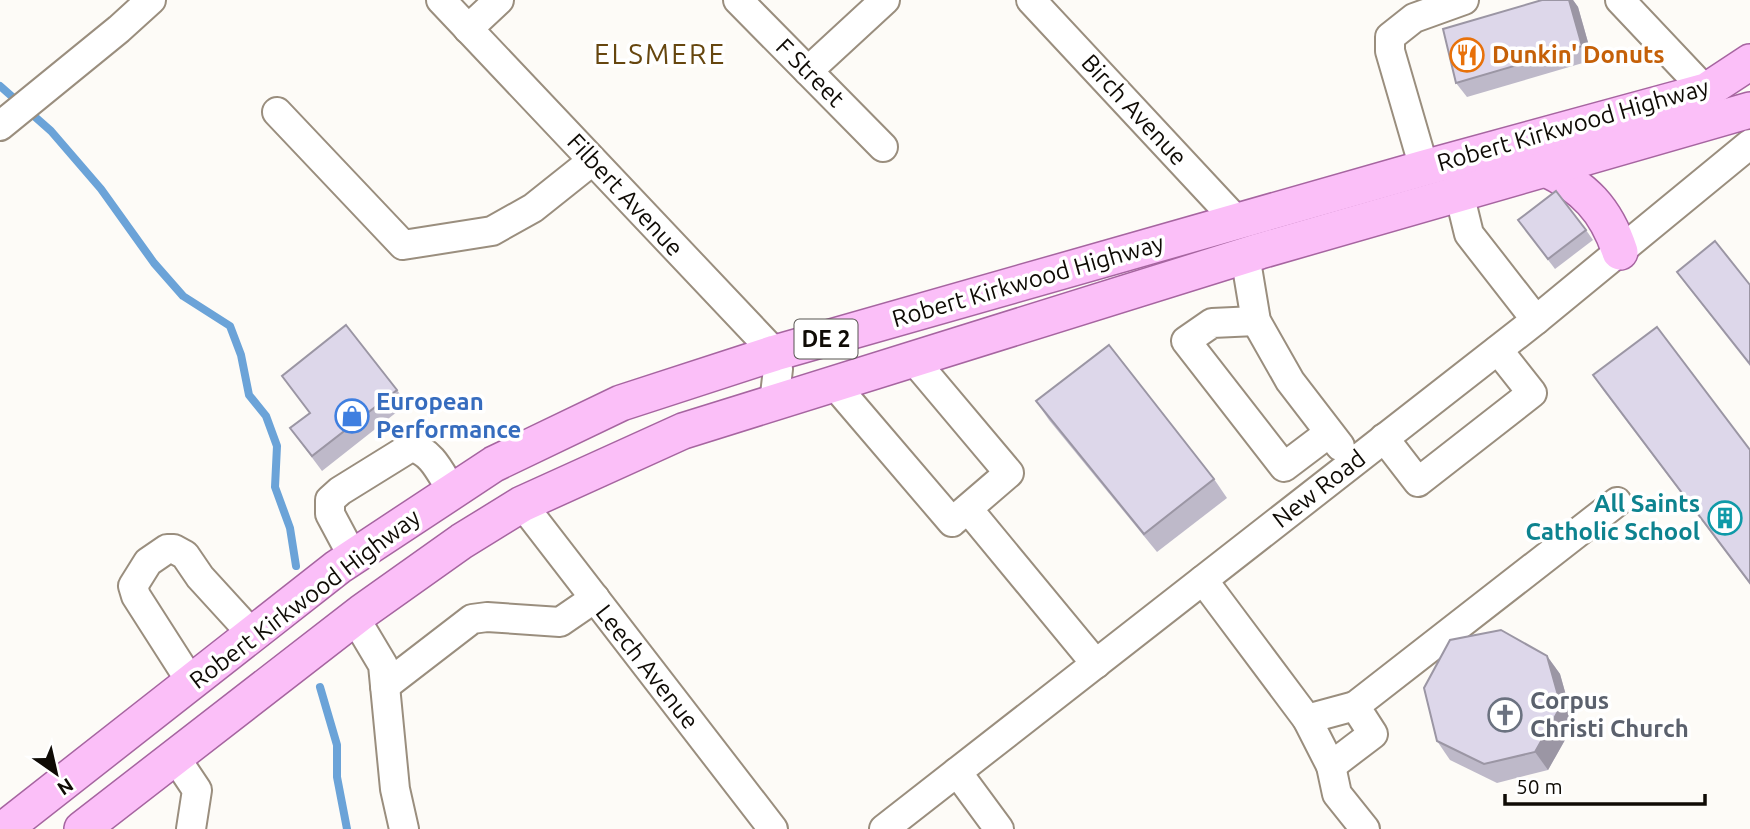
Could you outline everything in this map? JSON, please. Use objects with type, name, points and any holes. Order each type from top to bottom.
[{"type":"main road","name":"Robert Kirkwood Highway","points":[[8,822],[353,557],[494,464],[621,403],[775,354],[1706,90],[1750,62]]},
{"type":"main road","points":[[1706,90],[1749,122]]},
{"type":"main road","name":"Robert Kirkwood Highway","points":[[82,829],[355,618],[462,541],[522,504],[683,432],[1245,255],[1544,168],[1749,122]]},
{"type":"main road","points":[[1544,168],[1572,182],[1593,203],[1611,227],[1620,252]]},
{"type":"street","points":[[7,120],[151,0]]},
{"type":"street","name":"Filbert Avenue","points":[[441,0],[775,354]]},
{"type":"street","points":[[468,29],[499,0]]},
{"type":"street","name":"F Street","points":[[738,0],[883,147]]},
{"type":"street","points":[[808,71],[885,0]]},
{"type":"street","name":"Birch Avenue","points":[[1031,0],[1237,221]]},
{"type":"street","points":[[1424,168],[1390,51],[1390,37],[1414,18],[1464,0]]},
{"type":"street","points":[[1619,0],[1706,90]]},
{"type":"street","points":[[277,112],[403,245],[492,231],[533,208],[593,160]]},
{"type":"street","name":"New Road","points":[[884,829],[1620,252],[1749,122]]},
{"type":"street","points":[[1459,193],[1469,234],[1536,320]]},
{"type":"street","points":[[1245,255],[1256,321],[1290,381],[1353,463]]},
{"type":"street","points":[[1256,321],[1212,323],[1186,341],[1284,467],[1329,433]]},
{"type":"street","points":[[1384,439],[1418,482],[1473,441],[1532,393],[1504,345]]},
{"type":"street","points":[[774,403],[778,369],[775,354]]},
{"type":"street","points":[[834,384],[952,522],[1009,473],[914,359]]},
{"type":"street","points":[[353,557],[330,514],[330,500],[340,491],[411,447],[421,449],[429,455],[452,491]]},
{"type":"street","points":[[1307,719],[1355,706],[1617,502]]},
{"type":"street","name":"Leech Avenue","points":[[522,504],[773,829]]},
{"type":"street","points":[[968,509],[1096,664]]},
{"type":"street","points":[[191,682],[136,596],[133,586],[148,562],[167,550],[174,549],[185,555],[200,577],[253,635]]},
{"type":"street","points":[[1203,580],[1307,719],[1331,766],[1337,794],[1365,829]]},
{"type":"street","points":[[385,686],[472,619],[487,617],[560,622],[594,598]]},
{"type":"street","points":[[355,618],[383,665],[396,789],[404,829]]},
{"type":"street","points":[[1331,766],[1373,734],[1355,706]]},
{"type":"street","points":[[176,757],[197,790],[191,829]]},
{"type":"street","points":[[957,772],[999,829]]},
{"type":"building","points":[[1542,0],[1569,0],[1582,46],[1456,83],[1443,29]]},
{"type":"building","points":[[1556,191],[1586,230],[1548,259],[1518,220]]},
{"type":"building","points":[[1715,241],[1750,285],[1750,364],[1677,272]]},
{"type":"building","name":"European Performance","points":[[346,325],[397,390],[312,456],[290,428],[310,413],[282,376]]},
{"type":"building","name":"All Saints Catholic School","points":[[1657,327],[1750,450],[1750,583],[1593,375]]},
{"type":"building","points":[[1109,345],[1214,479],[1144,534],[1036,401]]},
{"type":"building","name":"Corpus Christi Church","points":[[1501,630],[1547,656],[1561,706],[1535,752],[1484,764],[1437,741],[1424,688],[1450,640]]},
{"type":"waterway","points":[[0,86],[51,131],[101,189],[154,263],[183,296],[230,326],[241,355],[249,395],[266,416],[277,446],[275,487],[290,528],[296,566]]},
{"type":"waterway","points":[[320,687],[337,745],[337,777],[347,829]]},
{"type":"place","name":"Dunkin' Donuts","points":[[1467,55]]},
{"type":"place","name":"European Performance","points":[[352,416]]},
{"type":"place","name":"All Saints Catholic School","points":[[1725,518]]},
{"type":"place","name":"Corpus Christi Church","points":[[1505,715]]},
{"type":"district","name":"ELSMERE","points":[[660,54]]}]
